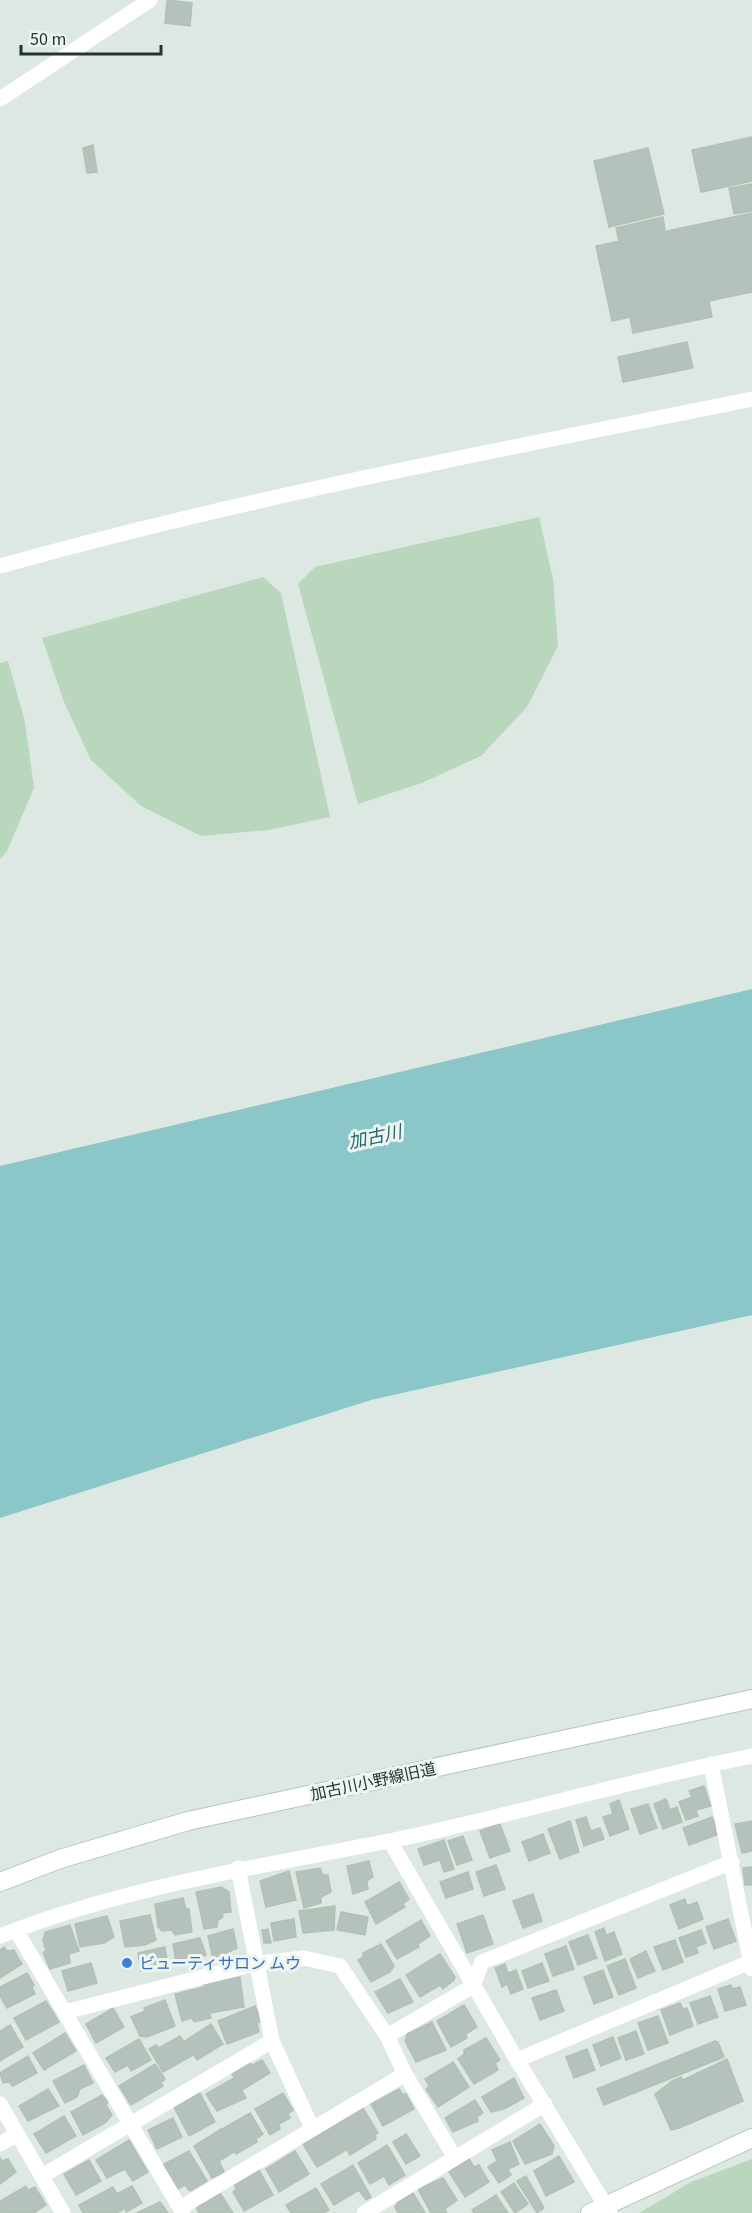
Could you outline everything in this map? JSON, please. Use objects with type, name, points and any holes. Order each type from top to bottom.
[{"type":"street","points":[[0,99],[150,0]]},
{"type":"street","points":[[0,566],[132,529],[752,399]]},
{"type":"street","name":"加古川小野線旧道","points":[[0,1882],[60,1859],[188,1821],[752,1700]]},
{"type":"street","points":[[0,1936],[238,1868],[390,1840],[752,1756]]},
{"type":"street","points":[[517,2060],[751,1965],[711,1764]]},
{"type":"street","points":[[390,1840],[473,1986],[545,2104],[602,2210],[752,2138]]},
{"type":"street","points":[[387,2036],[473,1986],[482,1962],[732,1862]]},
{"type":"street","points":[[238,1868],[272,2041],[312,2128]]},
{"type":"street","points":[[16,1930],[181,2210],[312,2128],[405,2074]]},
{"type":"street","points":[[65,2012],[258,1963],[304,1958],[340,1966],[387,2036],[405,2074],[455,2158]]},
{"type":"street","points":[[42,2176],[272,2041]]},
{"type":"street","points":[[0,2104],[63,2213]]},
{"type":"street","points":[[364,2213],[545,2104]]},
{"type":"street","points":[[0,2144],[17,2134]]},
{"type":"green space","points":[[539,517],[553,579],[558,646],[527,707],[481,756],[422,783],[358,804],[298,584],[315,567]]},
{"type":"green space","points":[[263,577],[281,593],[330,817],[268,830],[201,836],[141,806],[91,760],[64,702],[42,638]]},
{"type":"green space","points":[[8,661],[25,722],[34,788],[7,851],[0,859],[0,663]]},
{"type":"green space","points":[[752,2159],[752,2213],[639,2213],[691,2182]]},
{"type":"water","name":"加古川","points":[[752,989],[752,1315],[371,1400],[0,1518],[0,1166]]},
{"type":"building","points":[[167,0],[192,3],[190,26],[165,23]]},
{"type":"building","points":[[752,137],[752,181],[701,192],[692,150]]},
{"type":"building","points":[[93,145],[97,172],[87,173],[83,148]]},
{"type":"building","points":[[648,148],[664,214],[609,227],[594,161]]},
{"type":"building","points":[[752,184],[752,211],[734,214],[729,188]]},
{"type":"building","points":[[752,213],[752,292],[709,301],[712,317],[633,333],[630,317],[612,321],[596,246]]},
{"type":"building","points":[[663,217],[665,230],[619,241],[616,228]]},
{"type":"building","points":[[687,342],[693,368],[623,382],[618,357]]},
{"type":"building","points":[[704,1786],[711,1806],[696,1810],[698,1816],[686,1820],[679,1802],[692,1797],[689,1791]]},
{"type":"building","points":[[666,1799],[670,1810],[677,1807],[682,1822],[663,1829],[654,1804]]},
{"type":"building","points":[[619,1800],[629,1829],[610,1836],[603,1817],[613,1814],[610,1804]]},
{"type":"building","points":[[648,1804],[657,1828],[640,1834],[631,1809]]},
{"type":"building","points":[[586,1817],[591,1831],[600,1828],[604,1839],[584,1846],[576,1820]]},
{"type":"building","points":[[712,1817],[719,1834],[689,1845],[683,1828]]},
{"type":"building","points":[[570,1821],[579,1852],[560,1859],[548,1829]]},
{"type":"building","points":[[752,1821],[752,1851],[742,1853],[735,1824]]},
{"type":"building","points":[[500,1824],[510,1851],[490,1858],[480,1831]]},
{"type":"building","points":[[543,1834],[550,1853],[529,1861],[522,1842]]},
{"type":"building","points":[[463,1836],[472,1860],[457,1865],[448,1841]]},
{"type":"building","points":[[444,1840],[454,1869],[444,1872],[440,1860],[424,1865],[418,1849]]},
{"type":"building","points":[[369,1861],[373,1877],[367,1881],[368,1889],[353,1894],[347,1866]]},
{"type":"building","points":[[496,1865],[505,1889],[484,1896],[476,1872]]},
{"type":"building","points":[[752,1867],[752,1885],[745,1885],[743,1868]]},
{"type":"building","points":[[320,1868],[323,1875],[328,1875],[331,1892],[321,1897],[321,1903],[304,1908],[296,1872]]},
{"type":"building","points":[[289,1871],[296,1900],[266,1907],[260,1881]]},
{"type":"building","points":[[468,1872],[473,1889],[446,1898],[440,1882]]},
{"type":"building","points":[[399,1882],[409,1899],[403,1904],[405,1907],[376,1924],[365,1902]]},
{"type":"building","points":[[221,1887],[229,1892],[231,1912],[222,1913],[223,1917],[218,1920],[217,1927],[204,1929],[196,1892]]},
{"type":"building","points":[[533,1894],[542,1921],[523,1928],[513,1901]]},
{"type":"building","points":[[183,1898],[186,1909],[189,1909],[192,1932],[175,1935],[172,1930],[162,1931],[158,1927],[155,1904]]},
{"type":"building","points":[[685,1899],[687,1906],[697,1902],[703,1919],[679,1929],[670,1905]]},
{"type":"building","points":[[335,1906],[334,1930],[303,1933],[299,1911]]},
{"type":"building","points":[[341,1912],[368,1917],[365,1935],[337,1930]]},
{"type":"building","points":[[150,1915],[156,1940],[145,1945],[125,1947],[120,1921]]},
{"type":"building","points":[[483,1915],[493,1944],[467,1953],[457,1924]]},
{"type":"building","points":[[107,1916],[114,1937],[104,1943],[80,1947],[75,1924]]},
{"type":"building","points":[[294,1919],[296,1937],[274,1941],[271,1923]]},
{"type":"building","points":[[728,1919],[736,1941],[714,1949],[706,1927]]},
{"type":"building","points":[[421,1920],[430,1936],[418,1944],[419,1947],[397,1959],[386,1941]]},
{"type":"building","points":[[70,1925],[79,1951],[69,1954],[70,1963],[50,1969],[43,1953],[46,1950],[43,1941],[45,1932]]},
{"type":"building","points":[[604,1928],[606,1935],[614,1932],[622,1954],[605,1961],[595,1932]]},
{"type":"building","points":[[233,1929],[237,1948],[226,1953],[226,1957],[213,1959],[208,1936]]},
{"type":"building","points":[[268,1929],[271,1943],[264,1943],[262,1930]]},
{"type":"building","points":[[701,1930],[706,1943],[696,1947],[698,1953],[686,1957],[679,1938]]},
{"type":"building","points":[[588,1935],[597,1958],[578,1965],[569,1942]]},
{"type":"building","points":[[200,1938],[206,1955],[200,1957],[200,1961],[176,1964],[173,1944]]},
{"type":"building","points":[[675,1940],[683,1962],[663,1970],[654,1947]]},
{"type":"building","points":[[381,1944],[394,1966],[390,1972],[371,1982],[358,1960],[363,1957],[363,1953]]},
{"type":"building","points":[[566,1946],[574,1969],[553,1976],[545,1954]]},
{"type":"building","points":[[4,1947],[7,1951],[14,1950],[22,1964],[0,1978],[0,1950]]},
{"type":"building","points":[[165,1947],[168,1966],[141,1971],[138,1953]]},
{"type":"building","points":[[646,1951],[655,1971],[638,1978],[630,1959]]},
{"type":"building","points":[[440,1954],[455,1977],[454,1980],[443,1989],[440,1985],[420,1997],[406,1975]]},
{"type":"building","points":[[625,1959],[636,1988],[619,1995],[607,1966]]},
{"type":"building","points":[[91,1963],[97,1983],[68,1991],[62,1971]]},
{"type":"building","points":[[542,1963],[549,1981],[528,1988],[522,1971]]},
{"type":"building","points":[[505,1964],[508,1973],[516,1970],[523,1989],[511,1994],[507,1984],[502,1987],[495,1968]]},
{"type":"building","points":[[603,1970],[613,1997],[594,2004],[584,1977]]},
{"type":"building","points":[[27,1973],[34,1985],[32,1987],[35,1994],[7,2008],[0,1996],[0,1987]]},
{"type":"building","points":[[240,1977],[244,2007],[211,2013],[204,1985]]},
{"type":"building","points":[[400,1979],[413,2002],[388,2013],[375,1992]]},
{"type":"building","points":[[731,1985],[732,1989],[740,1987],[746,2005],[725,2011],[718,1989]]},
{"type":"building","points":[[204,1987],[211,2018],[194,2022],[192,2018],[182,2021],[175,1994]]},
{"type":"building","points":[[556,1990],[564,2011],[540,2020],[532,1998]]},
{"type":"building","points":[[710,1996],[718,2017],[698,2024],[690,2003]]},
{"type":"building","points":[[165,2000],[175,2026],[147,2037],[140,2036],[131,2017],[145,2011],[144,2008]]},
{"type":"building","points":[[46,2001],[59,2022],[26,2040],[14,2018]]},
{"type":"building","points":[[680,2003],[683,2009],[687,2008],[693,2026],[670,2035],[661,2010]]},
{"type":"building","points":[[464,2005],[477,2027],[466,2034],[467,2038],[451,2047],[437,2021]]},
{"type":"building","points":[[255,2006],[262,2021],[257,2023],[259,2032],[227,2044],[218,2021]]},
{"type":"building","points":[[113,2008],[124,2027],[96,2043],[86,2024]]},
{"type":"building","points":[[658,2016],[668,2043],[648,2050],[638,2023]]},
{"type":"building","points":[[432,2022],[446,2050],[416,2062],[405,2041],[407,2034]]},
{"type":"building","points":[[211,2024],[223,2044],[197,2060],[185,2041]]},
{"type":"building","points":[[10,2025],[23,2047],[0,2061],[0,2031]]},
{"type":"building","points":[[636,2031],[644,2054],[626,2060],[618,2038]]},
{"type":"building","points":[[65,2033],[76,2051],[44,2070],[33,2053]]},
{"type":"building","points":[[180,2036],[193,2055],[163,2072],[149,2049],[156,2045],[159,2048]]},
{"type":"building","points":[[613,2037],[621,2058],[601,2066],[593,2045]]},
{"type":"building","points":[[486,2038],[500,2060],[495,2063],[498,2070],[474,2084],[458,2059],[464,2054],[464,2050]]},
{"type":"building","points":[[139,2039],[151,2060],[131,2071],[128,2065],[115,2072],[106,2058]]},
{"type":"building","points":[[715,2041],[718,2042],[724,2057],[604,2105],[597,2089]]},
{"type":"building","points":[[587,2049],[595,2070],[574,2078],[566,2057]]},
{"type":"building","points":[[28,2056],[37,2073],[13,2086],[9,2082],[3,2083],[0,2073]]},
{"type":"building","points":[[727,2059],[743,2101],[679,2128],[662,2089],[672,2081],[681,2077],[683,2080]]},
{"type":"building","points":[[262,2060],[270,2073],[242,2090],[232,2074],[250,2063],[252,2065]]},
{"type":"building","points":[[453,2062],[469,2087],[438,2107],[426,2089],[429,2086],[425,2079]]},
{"type":"building","points":[[155,2064],[165,2079],[161,2083],[163,2086],[131,2105],[119,2086]]},
{"type":"building","points":[[84,2065],[93,2083],[80,2089],[77,2097],[65,2103],[53,2081]]},
{"type":"building","points":[[234,2078],[246,2098],[217,2111],[206,2094]]},
{"type":"building","points":[[514,2078],[524,2098],[504,2109],[491,2112],[482,2097]]},
{"type":"building","points":[[48,2089],[59,2106],[28,2121],[19,2106]]},
{"type":"building","points":[[399,2089],[403,2095],[406,2094],[414,2109],[383,2126],[371,2104]]},
{"type":"building","points":[[662,2089],[679,2128],[671,2130],[655,2094]]},
{"type":"building","points":[[200,2093],[215,2122],[189,2136],[174,2107]]},
{"type":"building","points":[[283,2093],[293,2110],[288,2114],[290,2118],[279,2124],[280,2129],[270,2135],[255,2109]]},
{"type":"building","points":[[102,2095],[108,2102],[106,2105],[112,2115],[105,2123],[83,2135],[71,2112]]},
{"type":"building","points":[[475,2100],[483,2113],[477,2117],[478,2121],[453,2132],[445,2118]]},
{"type":"building","points":[[363,2108],[378,2133],[375,2135],[376,2139],[350,2155],[333,2126]]},
{"type":"building","points":[[250,2113],[263,2134],[256,2139],[257,2142],[236,2154],[222,2129]]},
{"type":"building","points":[[64,2116],[76,2136],[46,2153],[34,2134]]},
{"type":"building","points":[[173,2118],[182,2137],[157,2149],[148,2130]]},
{"type":"building","points":[[540,2124],[554,2146],[552,2154],[525,2164],[513,2141]]},
{"type":"building","points":[[333,2126],[346,2150],[317,2167],[303,2144]]},
{"type":"building","points":[[221,2129],[234,2152],[219,2161],[224,2172],[212,2178],[194,2146]]},
{"type":"building","points":[[406,2134],[420,2156],[406,2164],[393,2142]]},
{"type":"building","points":[[129,2140],[148,2172],[133,2181],[125,2169],[107,2178],[96,2160]]},
{"type":"building","points":[[510,2142],[519,2164],[508,2169],[511,2175],[499,2183],[488,2167],[497,2161],[492,2150]]},
{"type":"building","points":[[387,2145],[405,2175],[389,2185],[384,2176],[370,2184],[358,2163]]},
{"type":"building","points":[[189,2151],[207,2181],[190,2191],[185,2185],[178,2189],[162,2165]]},
{"type":"building","points":[[295,2151],[309,2174],[279,2192],[266,2169]]},
{"type":"building","points":[[559,2156],[574,2182],[546,2196],[534,2171]]},
{"type":"building","points":[[0,2158],[2,2161],[8,2159],[16,2172],[0,2184]]},
{"type":"building","points":[[469,2159],[474,2167],[479,2165],[489,2182],[465,2197],[449,2172]]},
{"type":"building","points":[[89,2160],[101,2181],[76,2195],[64,2174]]},
{"type":"building","points":[[353,2165],[371,2197],[366,2200],[359,2190],[334,2205],[321,2184]]},
{"type":"building","points":[[259,2170],[273,2195],[244,2211],[233,2192],[236,2189],[234,2184]]},
{"type":"building","points":[[526,2176],[544,2208],[537,2213],[517,2181]]},
{"type":"building","points":[[443,2178],[457,2200],[445,2209],[447,2213],[431,2213],[418,2189]]},
{"type":"building","points":[[514,2183],[528,2204],[515,2213],[501,2192]]},
{"type":"building","points":[[26,2186],[28,2190],[35,2187],[46,2205],[34,2213],[0,2213],[0,2201]]},
{"type":"building","points":[[132,2186],[142,2203],[126,2212],[125,2208],[117,2213],[83,2213],[79,2205],[113,2187],[117,2194]]},
{"type":"building","points":[[316,2188],[329,2210],[324,2213],[291,2213],[286,2205]]},
{"type":"building","points":[[220,2193],[233,2213],[199,2213],[196,2207]]},
{"type":"building","points":[[413,2193],[425,2213],[398,2213],[395,2207],[398,2202]]},
{"type":"building","points":[[496,2195],[508,2213],[474,2213],[472,2210]]},
{"type":"building","points":[[160,2202],[168,2213],[137,2213]]},
{"type":"place","name":"ビューティサロン ムウ","points":[[127,1963]]}]
